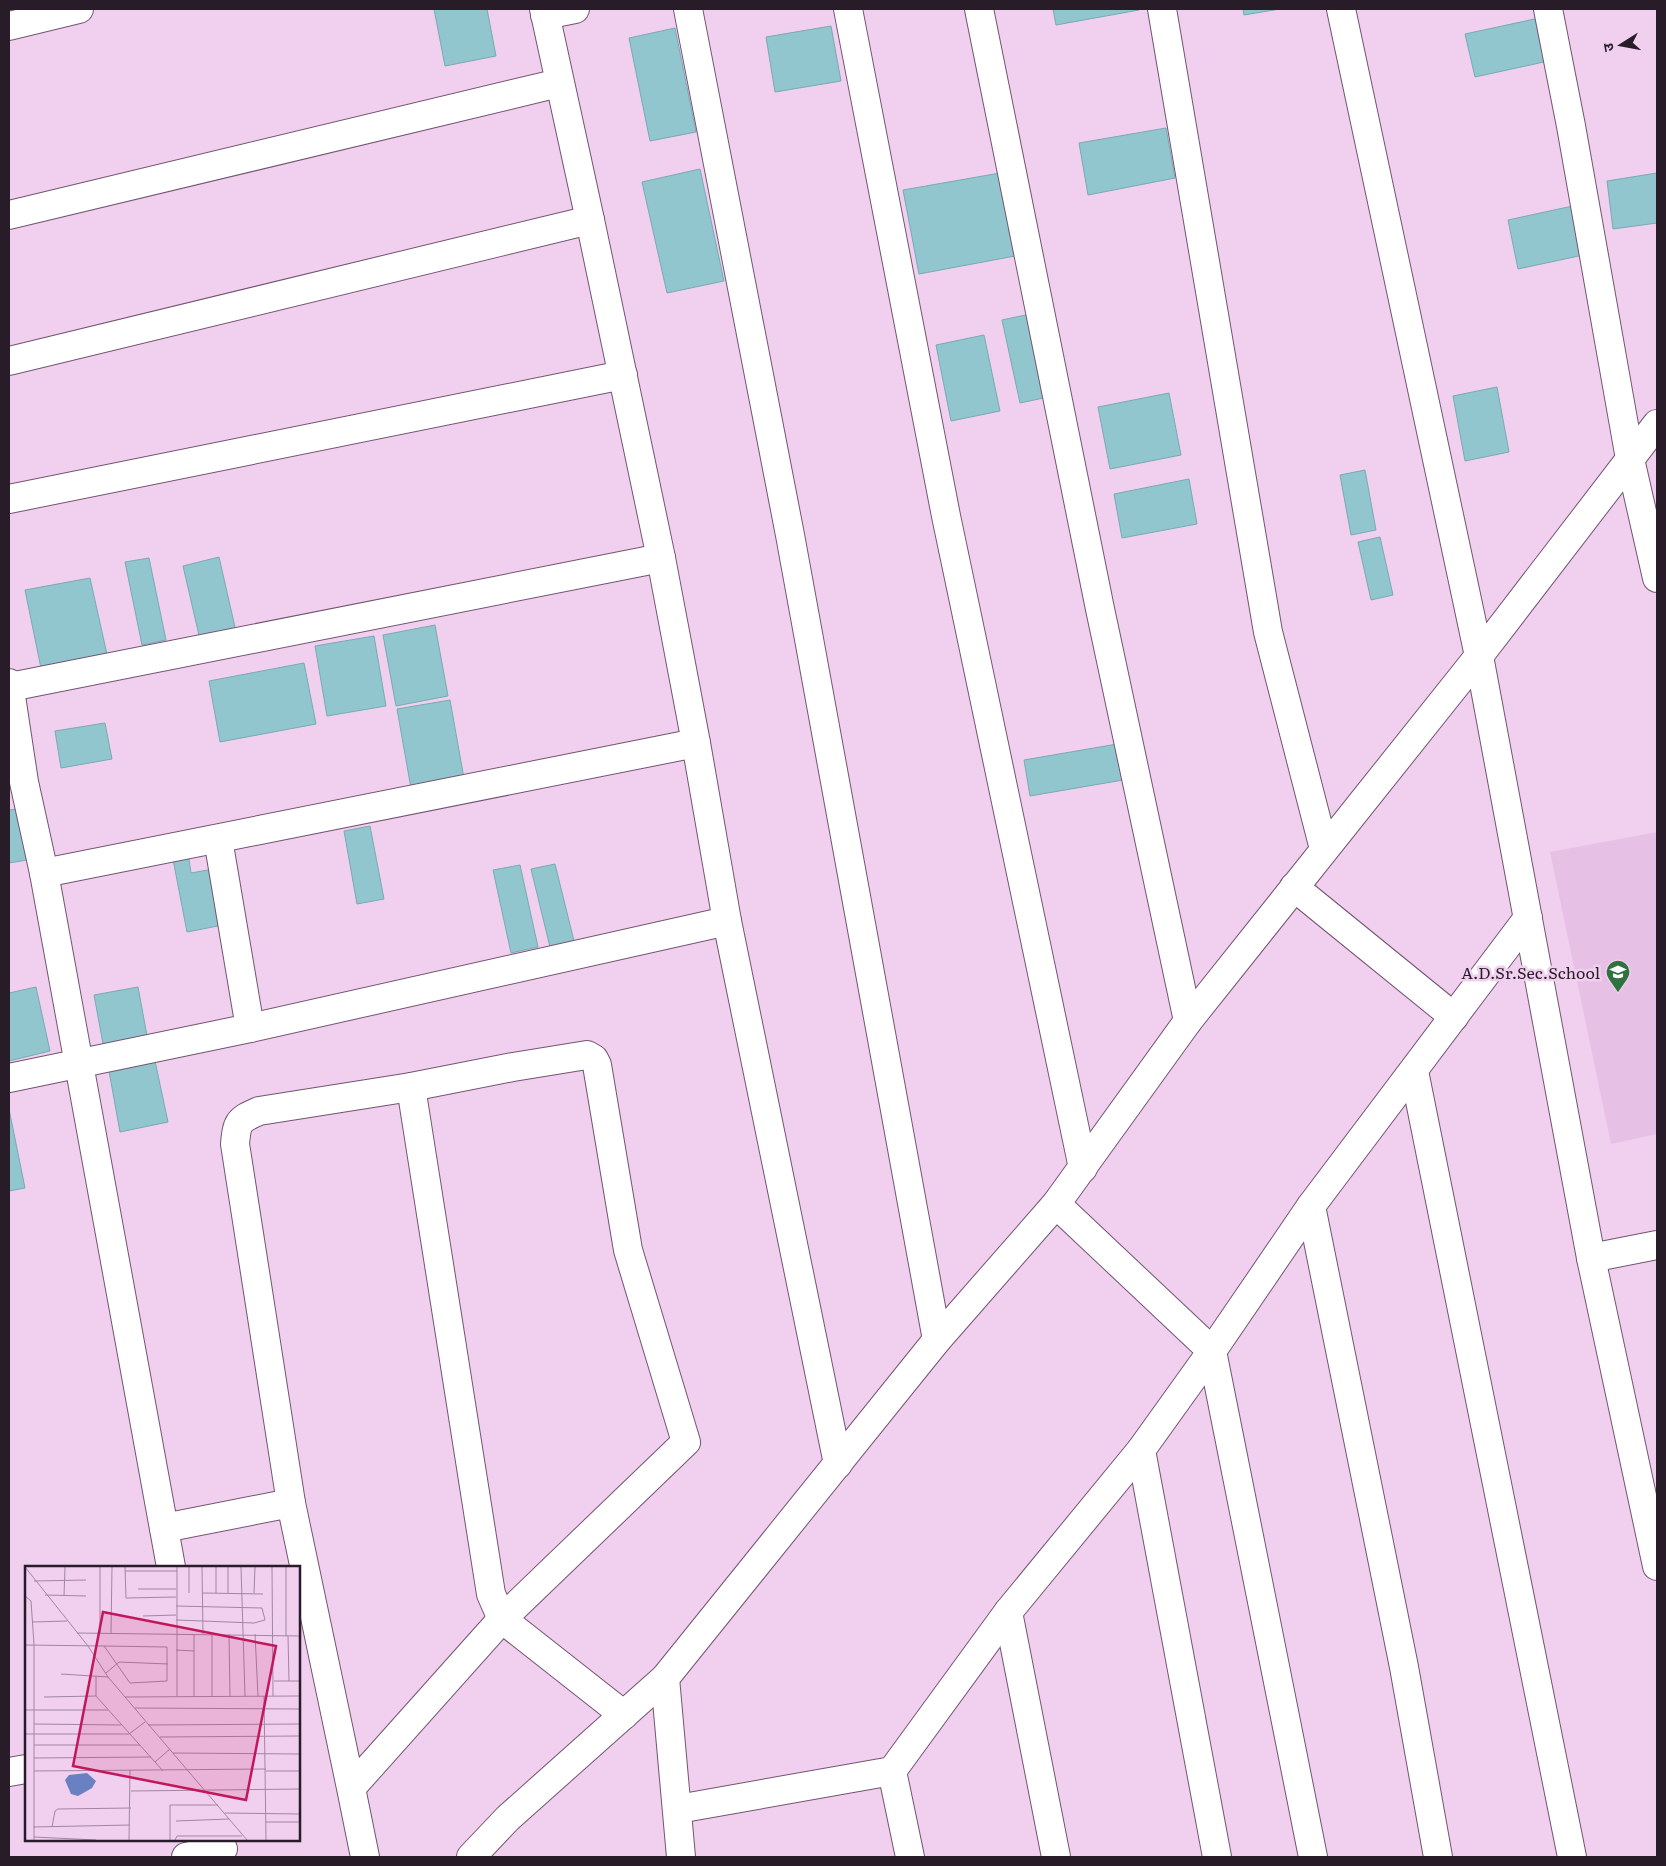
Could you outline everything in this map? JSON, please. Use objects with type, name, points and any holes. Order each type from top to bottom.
[{"type":"street","points":[[9,26],[79,9]]},
{"type":"street","points":[[575,9],[545,12],[661,558],[696,743],[726,921],[838,1464]]},
{"type":"street","points":[[688,9],[790,535],[937,1340]]},
{"type":"street","points":[[848,9],[946,516],[1083,1168]]},
{"type":"street","points":[[979,9],[1100,609],[1188,1021]]},
{"type":"street","points":[[1162,9],[1268,632],[1324,849]]},
{"type":"street","points":[[1341,9],[1479,656],[1592,1258],[1657,1566]]},
{"type":"street","points":[[1548,9],[1571,126],[1630,458],[1657,578]]},
{"type":"street","points":[[9,215],[559,83]]},
{"type":"street","points":[[9,361],[590,220]]},
{"type":"street","points":[[9,499],[622,375]]},
{"type":"street","points":[[471,1857],[508,1818],[665,1678],[937,1340],[1056,1204],[1188,1021],[1479,656],[1657,424]]},
{"type":"street","points":[[171,1566],[44,873],[16,784],[9,685],[661,558]]},
{"type":"street","points":[[44,873],[696,743]]},
{"type":"street","points":[[218,839],[250,1028]]},
{"type":"street","points":[[1294,887],[1454,1017]]},
{"type":"street","points":[[678,1809],[892,1771],[1008,1612],[1142,1450],[1311,1206],[1528,918]]},
{"type":"street","points":[[9,1078],[250,1028],[726,921]]},
{"type":"street","points":[[351,1788],[502,1619],[686,1442],[628,1250],[597,1064],[594,1059],[587,1055],[410,1087],[258,1111],[246,1116],[236,1126],[235,1144],[291,1502],[365,1857]]},
{"type":"street","points":[[1414,1071],[1572,1857]]},
{"type":"street","points":[[410,1087],[491,1594],[502,1619],[624,1715]]},
{"type":"street","points":[[1056,1204],[1212,1351],[1313,1857]]},
{"type":"street","points":[[1311,1206],[1404,1666],[1438,1857]]},
{"type":"street","points":[[1592,1258],[1657,1245]]},
{"type":"street","points":[[1142,1450],[1217,1857]]},
{"type":"street","points":[[164,1528],[291,1502]]},
{"type":"street","points":[[1008,1612],[1056,1857]]},
{"type":"street","points":[[665,1678],[681,1857]]},
{"type":"street","points":[[9,1772],[25,1769]]},
{"type":"street","points":[[892,1771],[910,1857]]},
{"type":"street","points":[[186,1857],[223,1849]]},
{"type":"shaded area","name":"A.D.Sr.Sec.School","points":[[1657,832],[1657,1134],[1611,1144],[1550,852]]},
{"type":"building","points":[[434,9],[487,9],[496,56],[445,66]]},
{"type":"building","points":[[1053,9],[1139,9],[1139,10],[1056,25]]},
{"type":"building","points":[[1243,9],[1280,9],[1244,15]]},
{"type":"building","points":[[1544,17],[1553,60],[1475,77],[1465,34]]},
{"type":"building","points":[[831,26],[841,81],[775,92],[766,37]]},
{"type":"building","points":[[675,28],[696,132],[650,141],[629,38]]},
{"type":"building","points":[[1166,128],[1175,178],[1088,195],[1079,143]]},
{"type":"building","points":[[700,169],[724,281],[667,293],[642,182]]},
{"type":"building","points":[[1000,173],[1015,256],[919,274],[903,190]]},
{"type":"building","points":[[1657,173],[1657,223],[1613,229],[1607,181]]},
{"type":"building","points":[[1577,205],[1588,254],[1518,269],[1508,220]]},
{"type":"building","points":[[1035,313],[1053,396],[1020,403],[1002,320]]},
{"type":"building","points":[[984,335],[1000,411],[951,421],[936,345]]},
{"type":"building","points":[[1497,387],[1509,452],[1465,461],[1453,396]]},
{"type":"building","points":[[1169,393],[1181,455],[1110,469],[1098,407]]},
{"type":"building","points":[[1365,470],[1376,530],[1351,535],[1340,475]]},
{"type":"building","points":[[1189,479],[1197,524],[1122,538],[1114,494]]},
{"type":"building","points":[[1380,537],[1393,595],[1371,600],[1358,542]]},
{"type":"building","points":[[219,557],[237,636],[201,644],[183,566]]},
{"type":"building","points":[[149,558],[166,640],[142,645],[125,562]]},
{"type":"building","points":[[90,578],[108,659],[42,673],[25,590]]},
{"type":"building","points":[[435,625],[448,696],[396,706],[383,635]]},
{"type":"building","points":[[374,636],[386,706],[327,716],[315,646]]},
{"type":"building","points":[[304,663],[316,724],[220,742],[209,681]]},
{"type":"building","points":[[450,700],[465,784],[412,794],[397,709]]},
{"type":"building","points":[[105,723],[112,759],[61,768],[55,731]]},
{"type":"building","points":[[1123,743],[1129,779],[1030,796],[1024,760]]},
{"type":"building","points":[[17,809],[27,860],[9,863],[9,810]]},
{"type":"building","points":[[370,826],[384,899],[357,904],[344,831]]},
{"type":"building","points":[[187,846],[191,873],[213,869],[223,925],[187,932],[171,849]]},
{"type":"building","points":[[555,864],[575,945],[550,947],[531,869]]},
{"type":"building","points":[[520,865],[538,947],[511,953],[493,870]]},
{"type":"building","points":[[36,987],[50,1051],[9,1061],[9,993]]},
{"type":"building","points":[[138,987],[148,1041],[104,1049],[94,995]]},
{"type":"building","points":[[155,1061],[168,1122],[120,1132],[109,1071]]},
{"type":"building","points":[[9,1109],[25,1188],[9,1191]]},
{"type":"place","name":"A.D.Sr.Sec.School","points":[[1618,993]]}]
